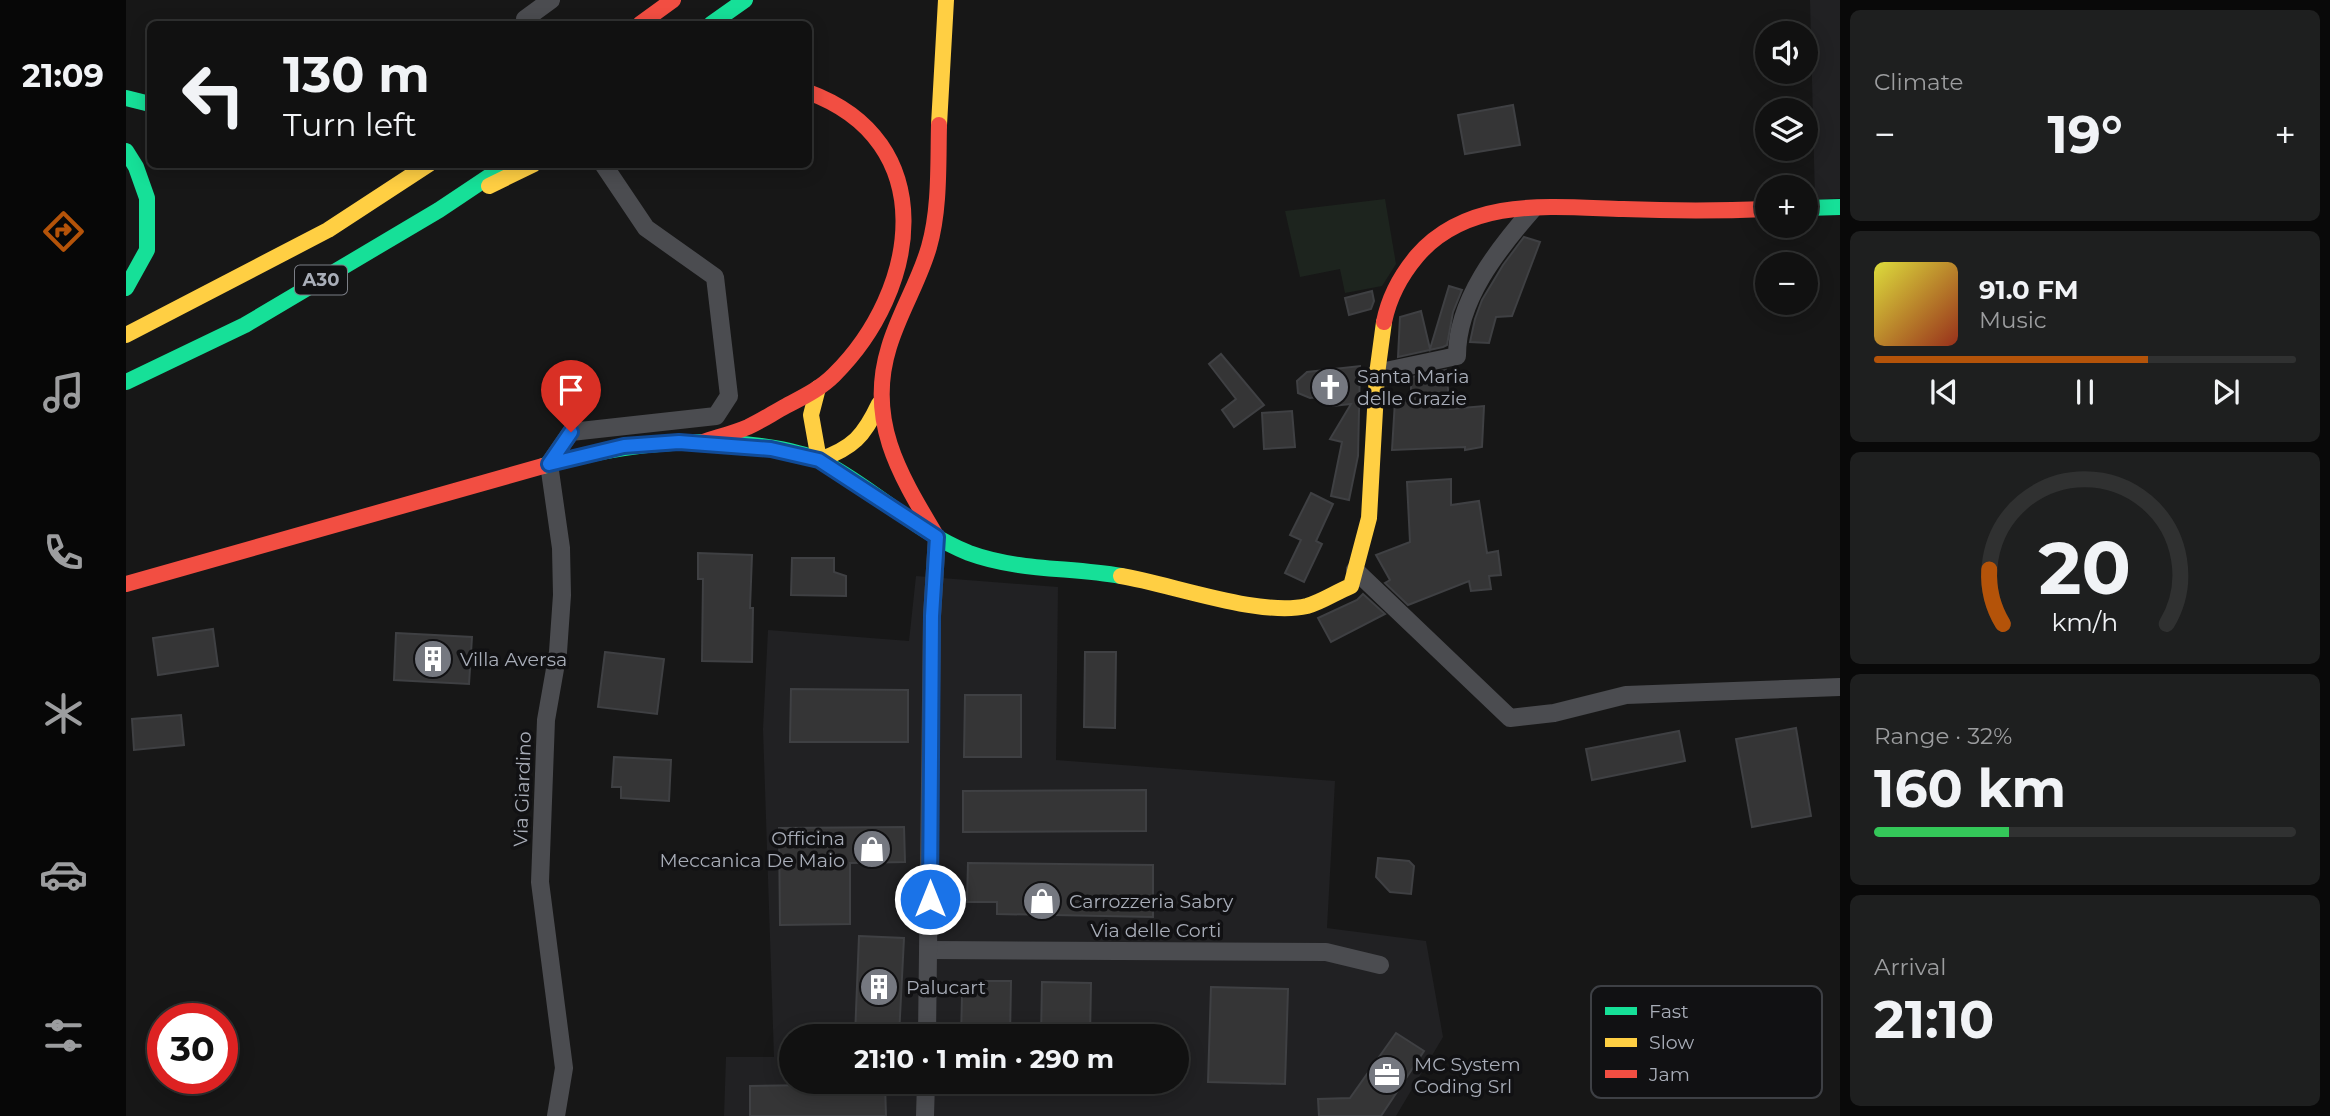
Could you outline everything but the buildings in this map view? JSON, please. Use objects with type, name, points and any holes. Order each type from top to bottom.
[{"type":"main road","points":[[644,21],[673,0]]},
{"type":"main road","points":[[715,21],[745,0]]},
{"type":"main road","points":[[937,537],[901,480],[887,442],[879,404],[882,371],[889,345],[921,275],[932,243],[936,214],[940,72],[946,0]]},
{"type":"main road","points":[[703,442],[747,427],[818,388],[848,360],[877,319],[891,287],[901,253],[905,220],[897,177],[881,142],[854,114],[824,96],[812,93]]},
{"type":"main road","points":[[126,98],[147,103]]},
{"type":"main road","points":[[126,150],[136,167],[146,198],[147,250],[126,288]]},
{"type":"main road","name":"A30","points":[[126,335],[328,230],[423,168]]},
{"type":"main road","name":"A30","points":[[126,382],[245,325],[439,210],[502,168]]},
{"type":"main road","points":[[439,210],[526,168]]},
{"type":"main road","points":[[126,584],[549,464],[624,446],[703,442],[771,449],[819,460],[937,537],[964,551],[997,563],[1031,569],[1109,573],[1161,582],[1259,607],[1305,607],[1351,586],[1370,512],[1376,373],[1382,326],[1390,297],[1405,269],[1431,242],[1466,220],[1508,210],[1556,207],[1755,209]]},
{"type":"main road","points":[[1818,208],[1840,207]]},
{"type":"main road","points":[[818,388],[811,415],[819,460]]},
{"type":"main road","points":[[819,460],[857,442],[870,425],[879,404]]},
{"type":"street","points":[[525,21],[551,0]]},
{"type":"street","points":[[549,464],[571,432],[716,416],[729,396],[715,277],[646,228],[606,168]]},
{"type":"street","points":[[1376,373],[1457,356],[1457,339],[1463,315],[1476,287],[1507,238],[1533,208]]},
{"type":"street","name":"Via Giardino","points":[[549,464],[561,548],[562,595],[558,652],[546,720],[540,881],[564,1068],[556,1116]]},
{"type":"street","points":[[927,1024],[932,616],[937,537]]},
{"type":"street","points":[[1355,570],[1510,718],[1554,713],[1626,695],[1840,687]]},
{"type":"street","name":"Via delle Corti","points":[[929,950],[1326,952],[1380,965]]},
{"type":"street","points":[[925,1116],[926,1094]]},
{"type":"shaded area","points":[[1810,0],[1840,0],[1840,198],[1818,200],[1818,175],[1814,175],[1814,161],[1818,161],[1818,98],[1812,98],[1812,84],[1818,84],[1818,21],[1811,21]]},
{"type":"shaded area","points":[[1385,199],[1396,264],[1382,286],[1345,293],[1340,269],[1300,277],[1285,211]]},
{"type":"shaded area","points":[[916,576],[1058,587],[1056,760],[1335,781],[1327,928],[1426,941],[1443,1037],[1396,1116],[724,1116],[726,1057],[774,1057],[763,729],[768,630],[909,641]]},
{"type":"traffic: fast","points":[[715,21],[745,0]]},
{"type":"traffic: fast","points":[[126,98],[147,103]]},
{"type":"traffic: fast","points":[[126,151],[136,167],[147,198],[147,250],[126,288]]},
{"type":"traffic: fast","points":[[126,382],[245,325],[439,210],[502,168]]},
{"type":"traffic: fast","points":[[1818,208],[1840,207]]},
{"type":"traffic: fast","points":[[543,466],[599,452],[657,444],[716,442],[780,449],[825,463],[931,534],[969,553],[1025,566],[1121,576]]},
{"type":"traffic: slow","points":[[939,125],[946,0]]},
{"type":"traffic: slow","points":[[126,335],[328,230],[423,168]]},
{"type":"traffic: slow","points":[[489,186],[526,168]]},
{"type":"traffic: slow","points":[[1121,576],[1240,603],[1287,608],[1313,604],[1351,586],[1369,518],[1377,374],[1384,322]]},
{"type":"traffic: slow","points":[[818,388],[811,415],[819,460],[841,451],[856,440],[879,404]]},
{"type":"traffic: jam","points":[[644,21],[673,0]]},
{"type":"traffic: jam","points":[[703,442],[753,425],[829,380],[863,340],[885,302],[899,261],[904,220],[898,181],[881,145],[851,115],[812,94]]},
{"type":"traffic: jam","points":[[937,537],[899,469],[884,423],[882,399],[883,374],[889,347],[925,260],[933,232],[938,186],[939,125]]},
{"type":"traffic: jam","points":[[1384,322],[1396,287],[1417,256],[1438,237],[1461,223],[1487,214],[1541,207],[1755,209]]},
{"type":"traffic: jam","points":[[126,584],[543,466]]},
{"type":"place","name":"Santa Maria delle Grazie","points":[[1330,387]]},
{"type":"place","name":"Villa Aversa","points":[[433,659]]},
{"type":"place","name":"Officina Meccanica De Maio","points":[[872,849]]},
{"type":"place","name":"Carrozzeria Sabry","points":[[1042,901]]},
{"type":"place","name":"Palucart","points":[[879,987]]},
{"type":"place","name":"MC System Coding Srl","points":[[1387,1075]]},
{"type":"route","points":[[571,432],[549,464],[624,446],[679,442],[771,449],[819,460],[937,537],[932,616],[930,899]]}]
